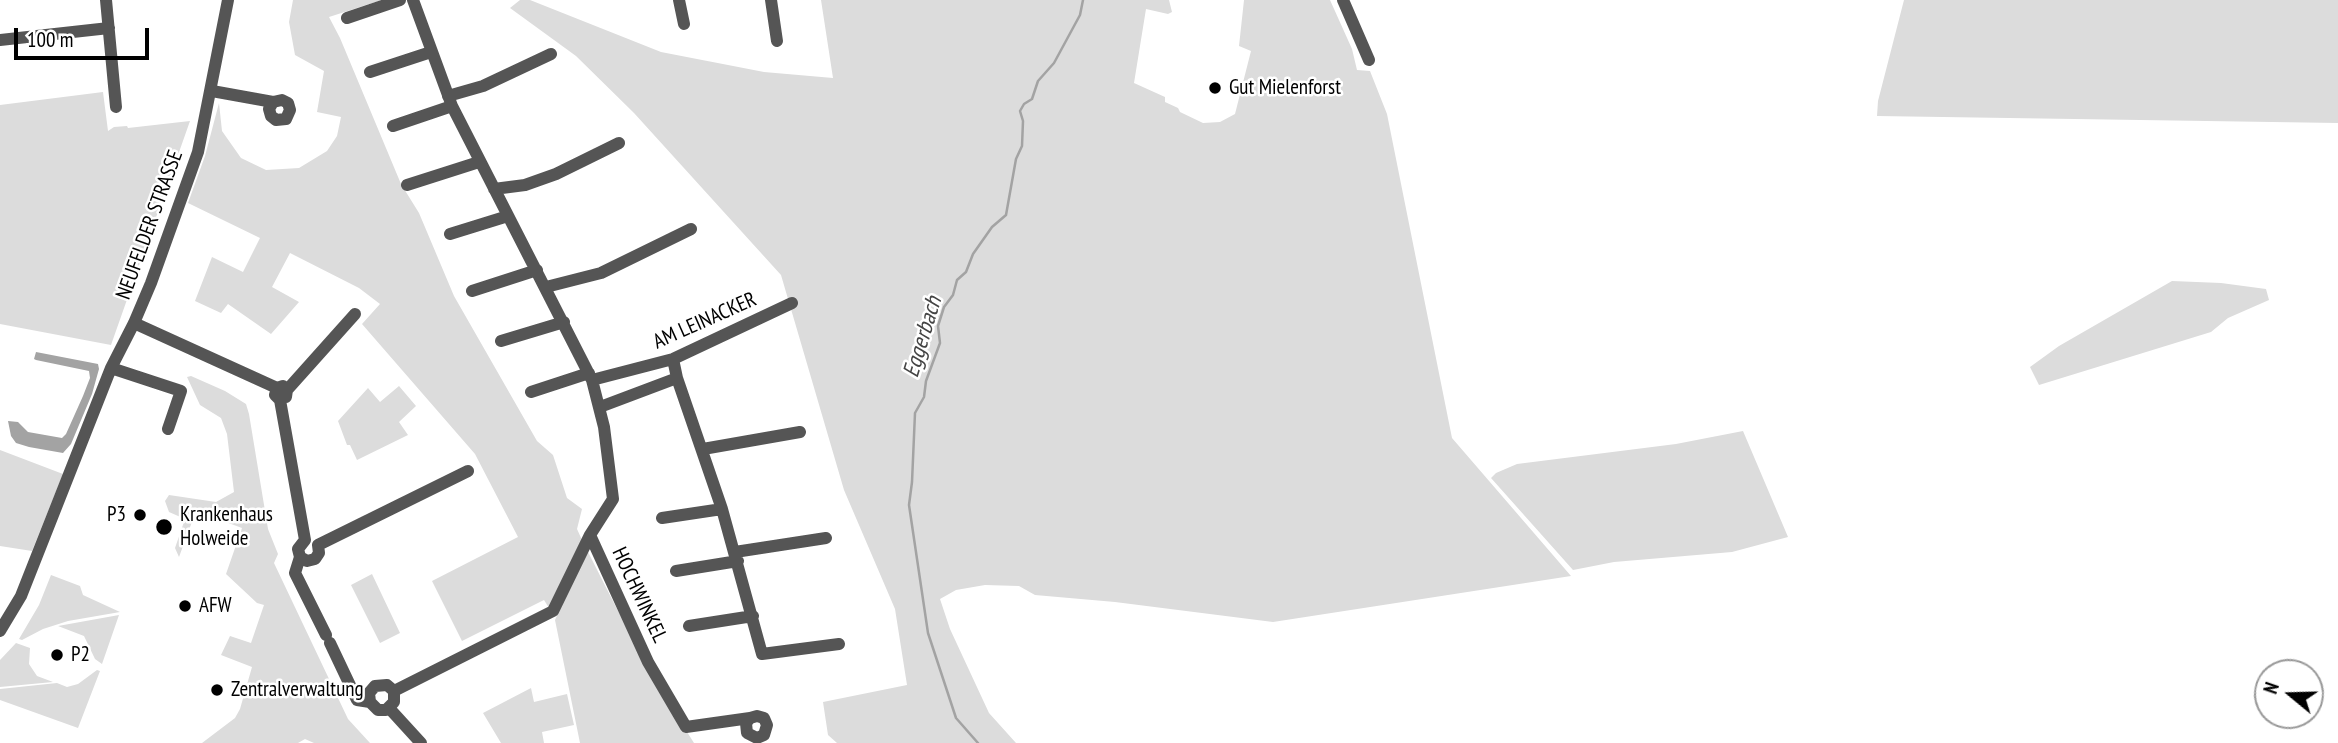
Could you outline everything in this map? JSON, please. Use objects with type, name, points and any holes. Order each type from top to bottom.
[{"type":"street","points":[[106,0],[116,107]]},
{"type":"street","name":"NEUFELDER STRASSE","points":[[0,631],[21,596],[111,368],[134,323],[198,152],[228,0]]},
{"type":"street","points":[[347,18],[400,0]]},
{"type":"street","name":"HOCHWINKEL","points":[[413,0],[450,101],[590,376],[600,407],[613,499],[590,535],[649,662],[686,727],[750,718]]},
{"type":"street","points":[[679,0],[684,24]]},
{"type":"street","points":[[771,0],[777,41]]},
{"type":"street","points":[[1343,0],[1369,60]]},
{"type":"street","points":[[0,40],[109,28]]},
{"type":"street","points":[[370,72],[431,52]]},
{"type":"street","points":[[393,126],[551,54]]},
{"type":"street","points":[[212,91],[272,102]]},
{"type":"street","points":[[494,190],[525,185],[556,174],[620,143]]},
{"type":"street","points":[[407,185],[479,162]]},
{"type":"street","points":[[450,234],[508,216]]},
{"type":"street","points":[[546,286],[601,273],[691,229]]},
{"type":"street","points":[[472,291],[537,270]]},
{"type":"street","name":"AM LEINACKER","points":[[590,376],[673,359],[792,303]]},
{"type":"street","points":[[281,393],[355,314]]},
{"type":"street","points":[[501,341],[564,322]]},
{"type":"street","points":[[134,323],[281,393]]},
{"type":"street","points":[[673,359],[722,509],[762,654],[839,644]]},
{"type":"street","points":[[111,368],[181,391],[168,429]]},
{"type":"street","points":[[531,392],[590,376]]},
{"type":"street","name":"AM LEINACKER","points":[[600,407],[677,378]]},
{"type":"street","points":[[281,393],[306,540]]},
{"type":"street","points":[[703,449],[800,432]]},
{"type":"street","points":[[318,545],[468,471]]},
{"type":"street","points":[[662,518],[722,509]]},
{"type":"street","points":[[394,691],[554,611],[590,535]]},
{"type":"street","points":[[676,571],[826,538]]},
{"type":"street","points":[[300,557],[307,561],[315,559],[319,553],[318,545],[313,540],[306,540],[298,549],[300,557],[295,572],[357,700],[370,702],[378,710],[389,708],[394,702],[394,691],[387,685],[375,686],[369,693],[370,702]]},
{"type":"street","points":[[689,626],[753,616]]},
{"type":"street","points":[[389,708],[421,743]]},
{"type":"shaded area","points":[[293,0],[382,0],[329,17],[401,184],[419,213],[454,296],[537,441],[553,455],[567,498],[582,509],[577,529],[582,540],[549,608],[544,600],[462,641],[432,581],[518,537],[475,454],[362,324],[380,304],[359,288],[290,253],[272,287],[299,302],[271,334],[228,304],[221,313],[195,301],[212,257],[243,272],[260,238],[188,203],[205,156],[219,103],[222,131],[241,158],[266,170],[299,168],[327,151],[337,136],[341,117],[317,112],[324,71],[295,55],[289,22]]},
{"type":"shaded area","points":[[520,0],[530,0],[661,52],[764,72],[833,78],[821,0],[1169,0],[1172,12],[1168,14],[1146,9],[1134,83],[1165,97],[1165,102],[1203,123],[1220,122],[1235,114],[1251,51],[1239,46],[1244,0],[1330,0],[1352,49],[1357,70],[1370,71],[1387,114],[1452,438],[1571,576],[1273,622],[1035,595],[1019,586],[985,585],[956,590],[940,599],[950,629],[989,713],[1016,743],[837,743],[828,735],[823,702],[907,685],[895,609],[844,490],[781,275],[634,113],[576,56],[510,8]]},
{"type":"shaded area","points":[[1904,0],[2338,0],[2338,123],[1877,116],[1878,101]]},
{"type":"shaded area","points":[[103,92],[108,131],[114,127],[190,121],[111,345],[0,324],[0,105]]},
{"type":"shaded area","points":[[2172,281],[2221,283],[2266,289],[2269,300],[2228,318],[2211,332],[2039,385],[2030,367],[2059,346]]},
{"type":"shaded area","points":[[36,352],[98,364],[92,394],[71,444],[63,453],[16,443],[11,436],[8,421],[18,422],[28,432],[62,438],[83,396],[90,378],[89,371],[36,360]]},
{"type":"shaded area","points":[[191,376],[246,404],[268,529],[278,554],[274,563],[348,719],[370,743],[314,743],[305,739],[298,743],[202,743],[235,718],[240,709],[252,667],[221,655],[230,636],[251,643],[264,605],[257,603],[226,574],[242,528],[196,511],[179,557],[175,548],[185,519],[169,512],[165,501],[169,495],[216,502],[234,492],[227,434],[221,418],[200,405],[187,377]]},
{"type":"shaded area","points":[[399,386],[416,406],[399,422],[408,435],[357,460],[350,445],[347,445],[338,421],[368,388],[380,402]]},
{"type":"shaded area","points":[[1743,431],[1788,537],[1732,552],[1614,562],[1573,570],[1491,478],[1517,464],[1676,444]]},
{"type":"shaded area","points":[[0,450],[63,474],[32,551],[0,546]]},
{"type":"shaded area","points":[[587,550],[648,670],[694,743],[580,743],[555,620]]},
{"type":"shaded area","points":[[372,574],[400,633],[380,643],[351,585]]},
{"type":"shaded area","points":[[51,575],[80,586],[83,595],[120,612],[68,621],[19,639],[39,605]]},
{"type":"shaded area","points":[[119,615],[102,664],[95,659],[84,636],[58,626]]},
{"type":"shaded area","points":[[16,643],[30,648],[29,664],[37,676],[53,682],[0,687],[0,660]]},
{"type":"shaded area","points":[[97,670],[100,671],[78,728],[0,700],[0,689],[57,683],[67,687],[78,684]]},
{"type":"shaded area","points":[[531,688],[534,702],[567,694],[574,725],[542,732],[544,743],[501,743],[483,713]]},
{"type":"waterway","name":"Eggerbach","points":[[978,743],[956,718],[928,633],[909,505],[915,413],[924,397],[926,381],[940,343],[938,326],[944,307],[953,295],[957,280],[966,272],[973,254],[992,227],[1006,215],[1016,159],[1022,146],[1023,121],[1020,111],[1024,104],[1032,99],[1038,81],[1054,63],[1080,15],[1083,0]]},
{"type":"place","name":"Gut Mielenforst","points":[[1215,88]]},
{"type":"place","name":"P3","points":[[140,515]]},
{"type":"place","name":"Krankenhaus Holweide","points":[[164,527]]},
{"type":"place","name":"AFW","points":[[185,606]]},
{"type":"place","name":"P2","points":[[57,655]]},
{"type":"place","name":"Zentralverwaltung","points":[[217,690]]}]
